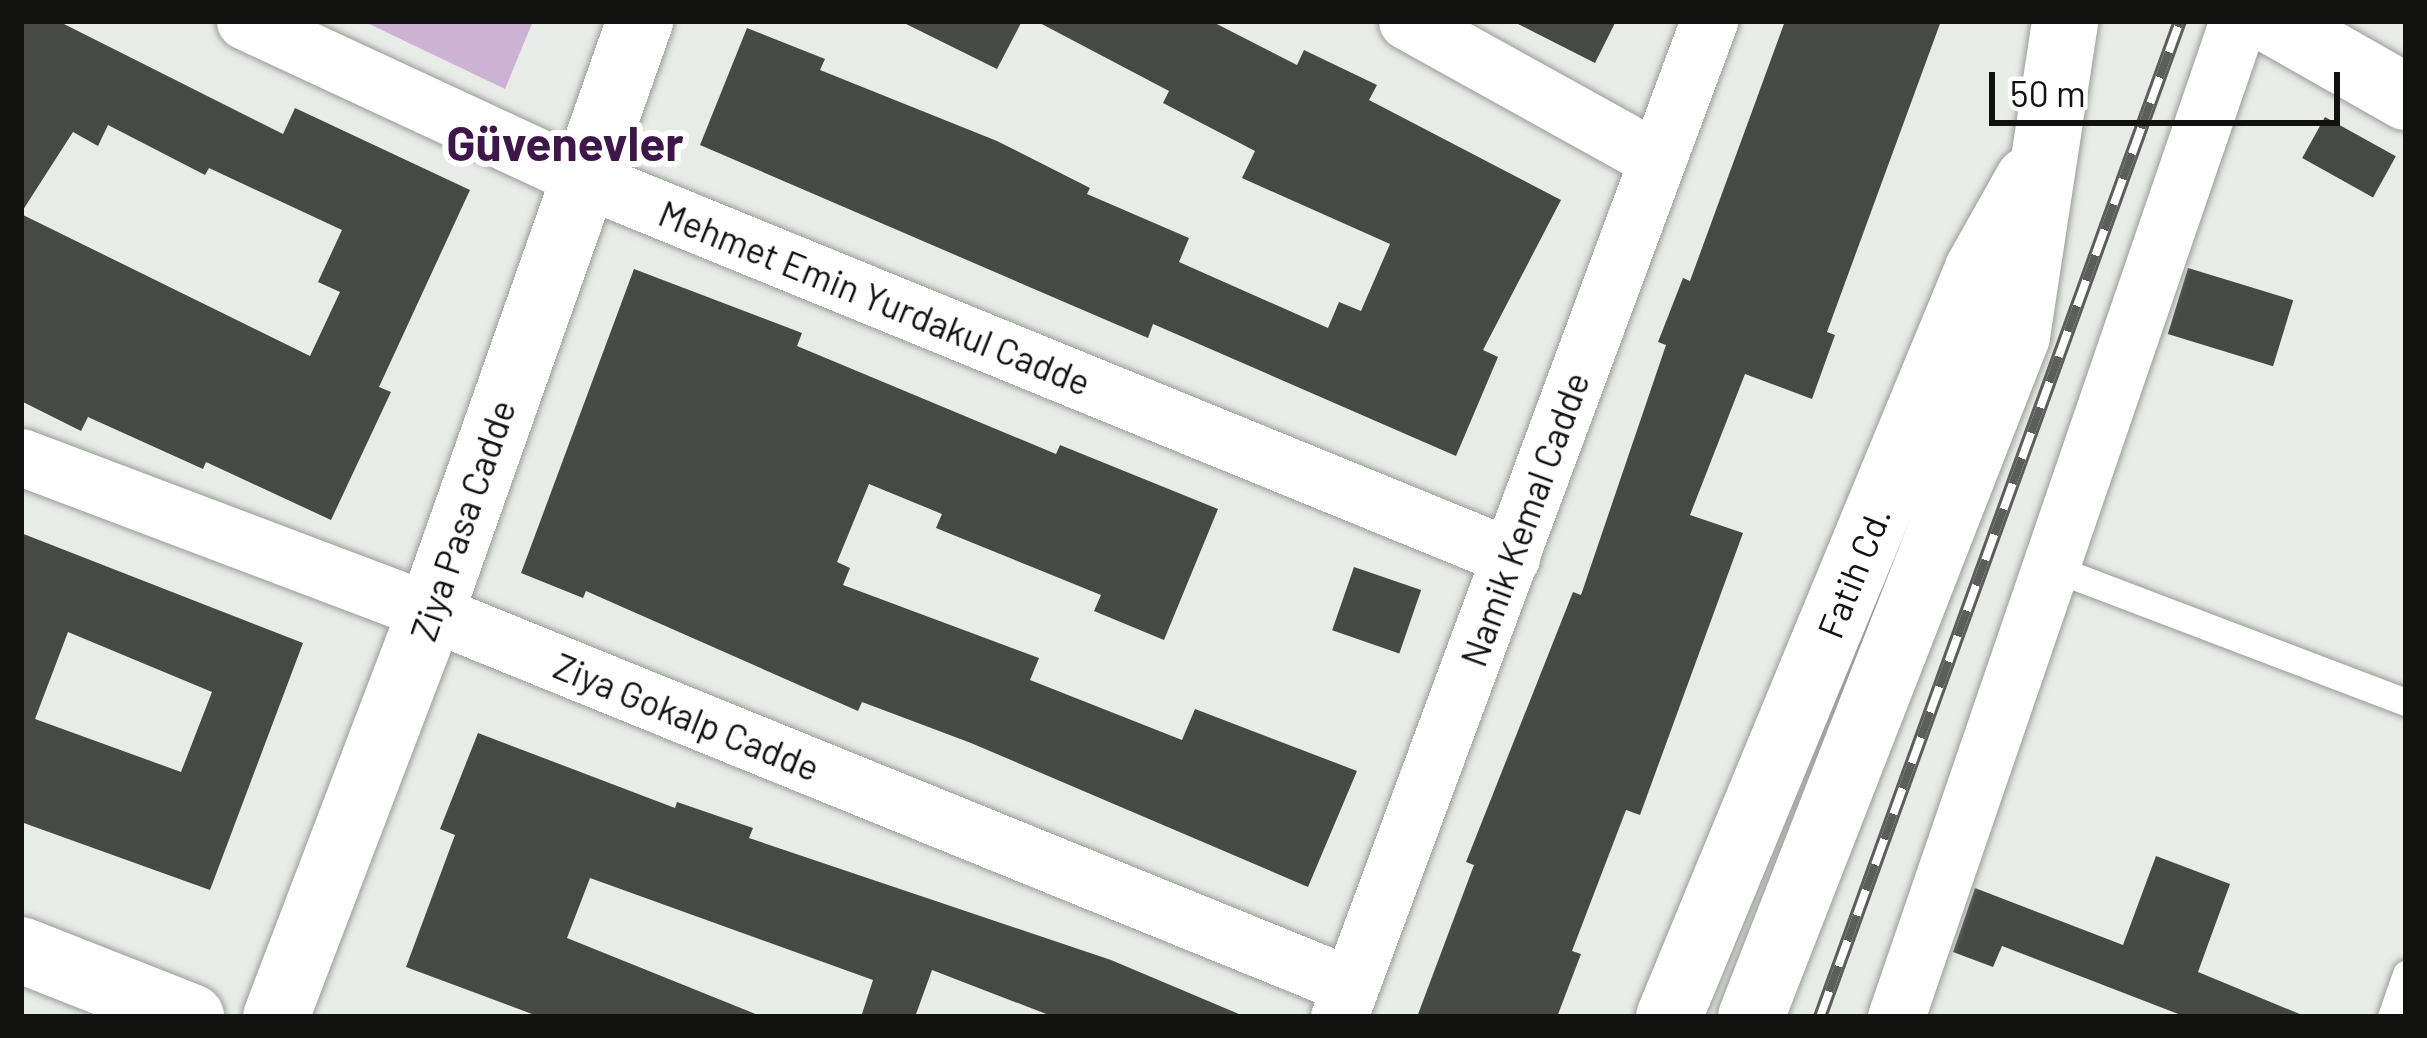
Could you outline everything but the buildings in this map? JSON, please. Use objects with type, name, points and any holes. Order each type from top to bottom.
[{"type":"street","name":"Mehmet Emin Yurdakul Cadde","points":[[245,21],[581,177],[1511,557]]},
{"type":"street","name":"Ziya Pasa Cadde","points":[[276,1017],[431,612],[581,177],[640,21]]},
{"type":"street","points":[[1407,21],[1654,158]]},
{"type":"street","name":"Namik Kemal Cadde","points":[[1344,1001],[1654,158],[1709,21]]},
{"type":"street","name":"Fatih Cd.","points":[[1751,1017],[2017,336],[2054,135],[2065,21]]},
{"type":"street","points":[[1896,1017],[2238,21]]},
{"type":"street","points":[[2272,21],[2406,97]]},
{"type":"street","name":"Fatih Cd.","points":[[1669,1017],[1978,268],[2054,135]]},
{"type":"street","name":"Ziya Gokalp Cadde","points":[[21,458],[431,612],[1344,1001]]},
{"type":"street","points":[[21,950],[191,1017]]},
{"type":"lane","points":[[2053,568],[2406,702]]},
{"type":"lane","points":[[2391,1017],[2406,974]]},
{"type":"shaded area","points":[[363,21],[533,21],[505,89]]},
{"type":"railway","points":[[1820,1017],[2180,21]]},
{"type":"district","name":"Güvenevler","points":[[565,143]]}]
